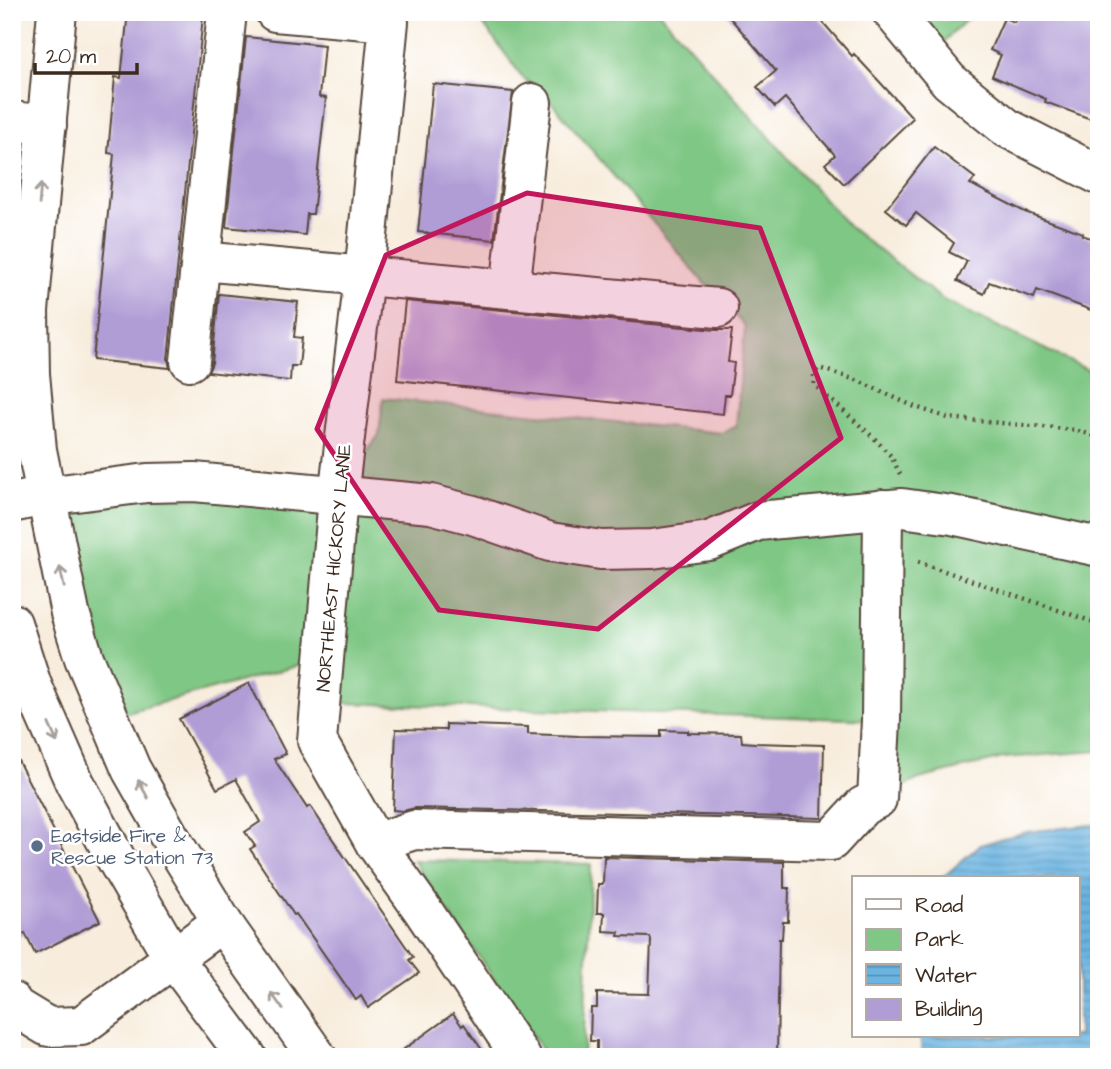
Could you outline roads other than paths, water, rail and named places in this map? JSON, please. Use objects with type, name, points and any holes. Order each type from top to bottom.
[{"type":"street","points":[[57,12],[29,123],[30,374],[36,437],[29,499],[84,658],[131,769],[222,922],[317,1057]]},
{"type":"street","points":[[190,360],[227,12]]},
{"type":"street","name":"NORTHEAST HICKORY LANE","points":[[275,12],[389,22],[364,276],[338,497],[317,741],[375,843],[521,1057]]},
{"type":"street","points":[[892,12],[949,81],[1007,128],[1099,175]]},
{"type":"street","points":[[510,289],[532,103]]},
{"type":"street","points":[[201,261],[718,308]]},
{"type":"street","points":[[29,499],[147,484],[194,482],[431,504],[473,515],[550,542],[601,550],[652,549],[709,541],[758,521],[893,508],[953,515],[1099,547]]},
{"type":"street","points":[[375,843],[414,830],[831,841],[863,806],[877,799],[893,508]]},
{"type":"street","points":[[12,623],[22,690],[174,959],[247,1057]]},
{"type":"street","points":[[22,690],[84,658]]},
{"type":"street","points":[[12,1002],[15,1007],[48,1027],[80,1026],[222,922]]},
{"type":"water","points":[[1099,824],[1099,1057],[923,1057],[920,1038],[1080,1038],[1080,876],[944,876],[980,845],[1026,832]]},
{"type":"place","name":"Eastside Fire & Rescue Station 73","points":[[37,846]]}]
